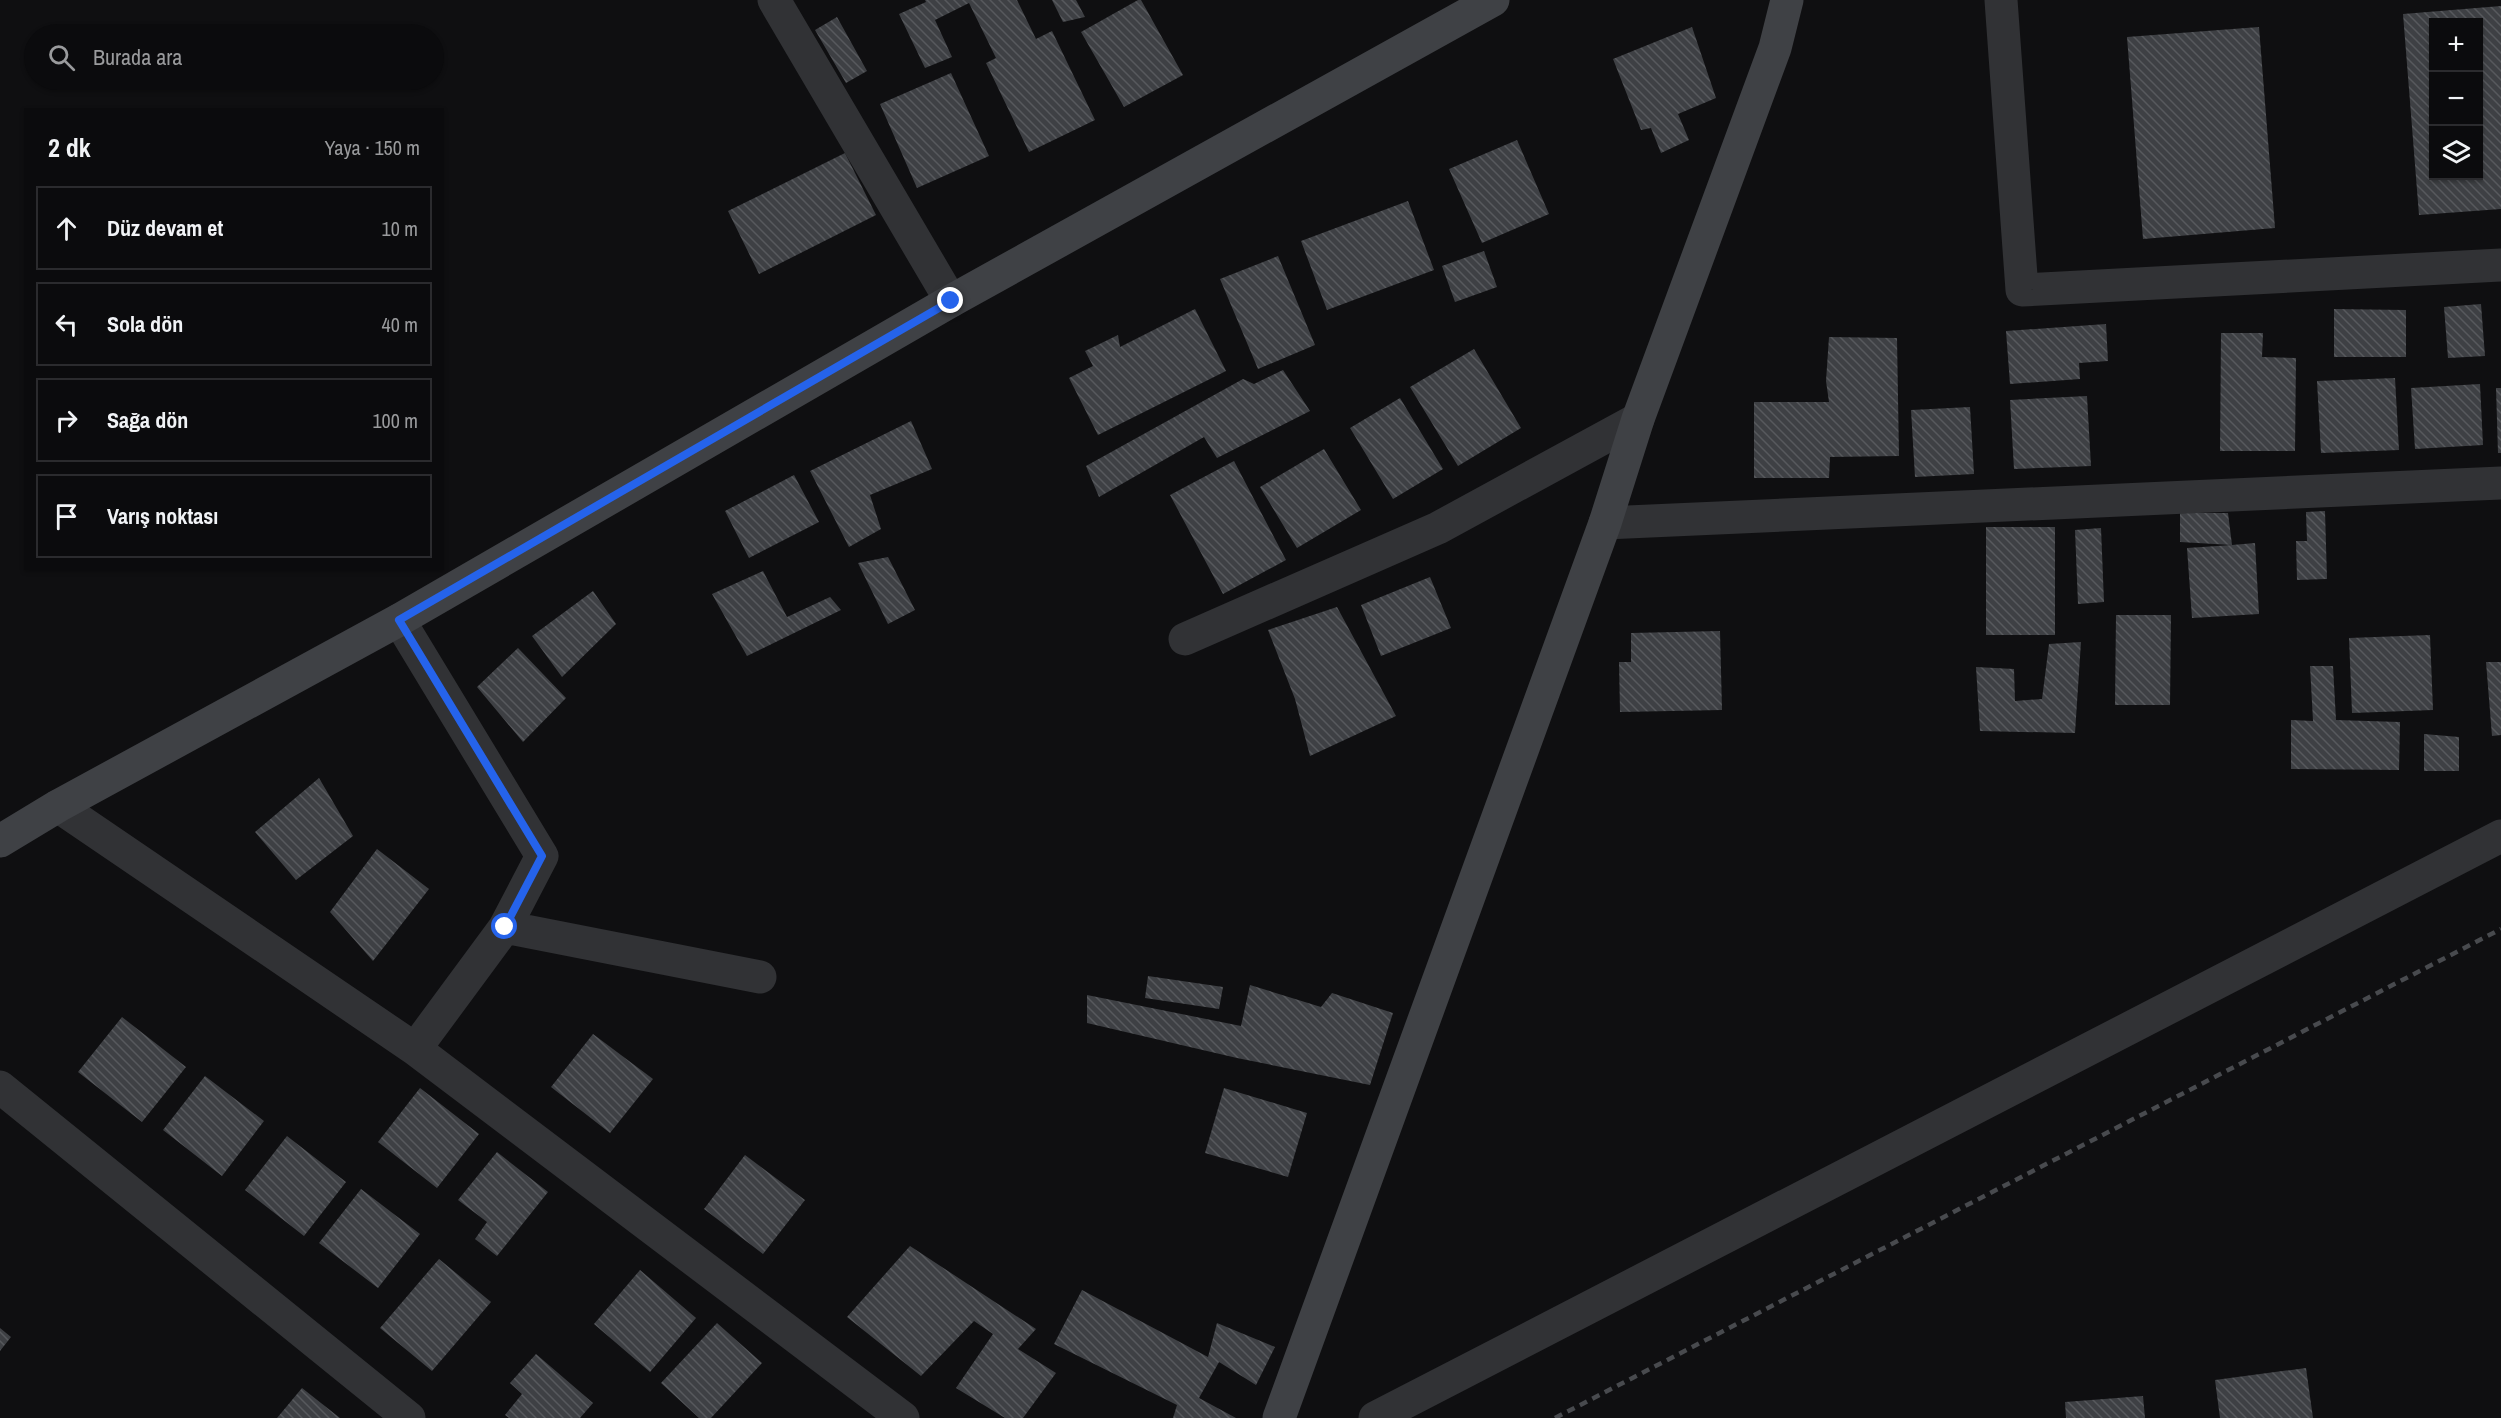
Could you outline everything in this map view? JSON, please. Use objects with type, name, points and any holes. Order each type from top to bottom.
[{"type":"main road","points":[[0,841],[58,806],[399,620],[951,301],[1493,0]]},
{"type":"main road","points":[[1279,1418],[1605,523],[1638,419],[1775,48],[1787,0]]},
{"type":"street","points":[[774,0],[951,301]]},
{"type":"street","points":[[2001,0],[2022,290],[2501,265]]},
{"type":"street","points":[[1185,639],[1438,528],[1638,419]]},
{"type":"street","points":[[1605,523],[2501,483]]},
{"type":"street","points":[[399,620],[542,856],[505,927],[415,1049]]},
{"type":"street","points":[[58,806],[415,1049],[903,1418]]},
{"type":"street","points":[[1375,1418],[2501,836]]},
{"type":"street","points":[[505,927],[760,977]]},
{"type":"street","points":[[0,1088],[409,1418]]},
{"type":"building","points":[[925,0],[1017,0],[1036,39],[1052,31],[1095,120],[1029,152],[986,63],[996,58],[969,3],[935,20],[952,57],[925,68],[899,14],[926,2]]},
{"type":"building","points":[[1052,0],[1076,0],[1085,17],[1063,22]]},
{"type":"building","points":[[1141,0],[1183,75],[1124,107],[1081,32]]},
{"type":"building","points":[[2501,6],[2501,209],[2419,215],[2403,14]]},
{"type":"building","points":[[837,17],[867,71],[846,83],[815,30]]},
{"type":"building","points":[[1692,27],[1716,98],[1678,114],[1689,140],[1661,153],[1651,128],[1641,130],[1613,59]]},
{"type":"building","points":[[2259,27],[2275,228],[2143,239],[2127,37]]},
{"type":"building","points":[[951,73],[989,156],[917,188],[880,104]]},
{"type":"building","points":[[1517,140],[1549,214],[1482,243],[1449,169]]},
{"type":"building","points":[[845,153],[876,215],[759,274],[728,211]]},
{"type":"building","points":[[1408,201],[1434,270],[1327,310],[1301,241]]},
{"type":"building","points":[[1484,251],[1497,287],[1455,302],[1442,266]]},
{"type":"building","points":[[1278,256],[1315,345],[1258,369],[1220,279]]},
{"type":"building","points":[[2481,304],[2485,356],[2448,358],[2444,307]]},
{"type":"building","points":[[1195,309],[1226,371],[1098,435],[1069,378],[1093,366],[1085,351],[1118,335],[1120,347]]},
{"type":"building","points":[[2334,309],[2406,310],[2406,357],[2334,357]]},
{"type":"building","points":[[2106,324],[2108,361],[2079,363],[2080,379],[2010,384],[2006,331]]},
{"type":"building","points":[[2221,333],[2263,333],[2262,357],[2296,358],[2295,451],[2220,451]]},
{"type":"building","points":[[1829,337],[1897,338],[1899,456],[1830,457],[1829,478],[1754,478],[1754,402],[1829,402],[1826,381]]},
{"type":"building","points":[[1474,349],[1521,428],[1458,466],[1410,387]]},
{"type":"building","points":[[1283,370],[1310,411],[1217,458],[1204,437],[1099,497],[1086,466],[1243,379],[1254,384]]},
{"type":"building","points":[[2395,378],[2399,450],[2321,453],[2317,381]]},
{"type":"building","points":[[2480,384],[2483,445],[2415,449],[2411,388]]},
{"type":"building","points":[[2496,388],[2501,388],[2501,453],[2498,453]]},
{"type":"building","points":[[2087,396],[2091,466],[2014,469],[2010,400]]},
{"type":"building","points":[[1400,398],[1443,469],[1393,499],[1350,428]]},
{"type":"building","points":[[1970,407],[1974,474],[1915,477],[1911,410]]},
{"type":"building","points":[[911,421],[932,469],[870,495],[881,529],[849,547],[810,471]]},
{"type":"building","points":[[1324,449],[1361,510],[1297,548],[1260,487]]},
{"type":"building","points":[[1234,461],[1286,560],[1223,594],[1170,495]]},
{"type":"building","points":[[794,475],[819,522],[749,558],[725,511]]},
{"type":"building","points":[[2325,511],[2327,579],[2297,580],[2296,541],[2307,541],[2306,512]]},
{"type":"building","points":[[2180,513],[2228,513],[2232,545],[2180,542]]},
{"type":"building","points":[[1986,527],[2055,527],[2055,635],[1986,635]]},
{"type":"building","points":[[2101,528],[2104,602],[2078,604],[2075,530]]},
{"type":"building","points":[[2255,543],[2259,614],[2192,618],[2187,548]]},
{"type":"building","points":[[888,557],[915,610],[888,624],[858,563]]},
{"type":"building","points":[[763,571],[787,617],[830,597],[841,610],[747,656],[712,594]]},
{"type":"building","points":[[1430,577],[1451,628],[1381,656],[1361,605]]},
{"type":"building","points":[[593,591],[616,624],[562,677],[532,636]]},
{"type":"building","points":[[1337,607],[1396,716],[1310,756],[1295,699],[1268,630]]},
{"type":"building","points":[[2116,615],[2171,615],[2170,705],[2115,705]]},
{"type":"building","points":[[1720,631],[1722,710],[1620,712],[1619,662],[1631,662],[1631,633]]},
{"type":"building","points":[[2430,635],[2433,710],[2352,713],[2349,638]]},
{"type":"building","points":[[2081,642],[2075,733],[1980,731],[1976,667],[2014,669],[2015,701],[2042,699],[2049,644]]},
{"type":"building","points":[[518,648],[566,698],[523,742],[477,687]]},
{"type":"building","points":[[2486,662],[2501,662],[2501,735],[2492,736]]},
{"type":"building","points":[[2310,666],[2333,666],[2336,720],[2400,722],[2399,770],[2291,769],[2291,720],[2313,721]]},
{"type":"building","points":[[2424,734],[2459,737],[2459,771],[2424,771]]},
{"type":"building","points":[[319,778],[353,836],[296,880],[255,832]]},
{"type":"building","points":[[377,849],[429,889],[373,961],[330,912]]},
{"type":"building","points":[[1148,976],[1223,987],[1219,1009],[1145,998]]},
{"type":"building","points":[[1250,985],[1321,1007],[1332,993],[1393,1013],[1370,1085],[1237,1058],[1087,1023],[1087,995],[1241,1026]]},
{"type":"building","points":[[122,1017],[186,1067],[142,1122],[78,1072]]},
{"type":"building","points":[[593,1034],[653,1079],[610,1133],[551,1087]]},
{"type":"building","points":[[205,1076],[264,1121],[222,1176],[163,1130]]},
{"type":"building","points":[[420,1088],[479,1134],[437,1188],[378,1142]]},
{"type":"building","points":[[1224,1088],[1307,1113],[1288,1177],[1205,1153]]},
{"type":"building","points":[[287,1136],[346,1182],[304,1236],[245,1190]]},
{"type":"building","points":[[497,1152],[548,1192],[497,1256],[475,1239],[487,1222],[458,1200]]},
{"type":"building","points":[[745,1155],[805,1200],[763,1254],[704,1209]]},
{"type":"building","points":[[361,1189],[420,1234],[378,1288],[319,1243]]},
{"type":"building","points":[[910,1246],[1036,1329],[1018,1349],[1056,1373],[1023,1418],[1005,1418],[956,1388],[993,1334],[974,1321],[921,1376],[847,1317]]},
{"type":"building","points":[[439,1259],[491,1302],[432,1371],[380,1328]]},
{"type":"building","points":[[640,1270],[696,1318],[650,1372],[594,1324]]},
{"type":"building","points":[[1082,1290],[1208,1357],[1217,1323],[1275,1347],[1256,1385],[1219,1362],[1199,1398],[1236,1418],[1173,1418],[1177,1405],[1054,1344]]},
{"type":"building","points":[[717,1323],[762,1363],[711,1418],[699,1418],[661,1383]]},
{"type":"building","points":[[0,1328],[11,1337],[0,1351]]},
{"type":"building","points":[[536,1354],[593,1403],[580,1418],[509,1418],[505,1415],[522,1394],[510,1383]]},
{"type":"building","points":[[2306,1368],[2313,1418],[2220,1418],[2215,1380]]},
{"type":"building","points":[[302,1388],[340,1418],[277,1418]]},
{"type":"building","points":[[2143,1396],[2145,1418],[2066,1418],[2065,1402]]},
{"type":"railway","points":[[1555,1418],[2501,929]]},
{"type":"route","points":[[505,927],[542,856],[399,620],[951,301]]}]
